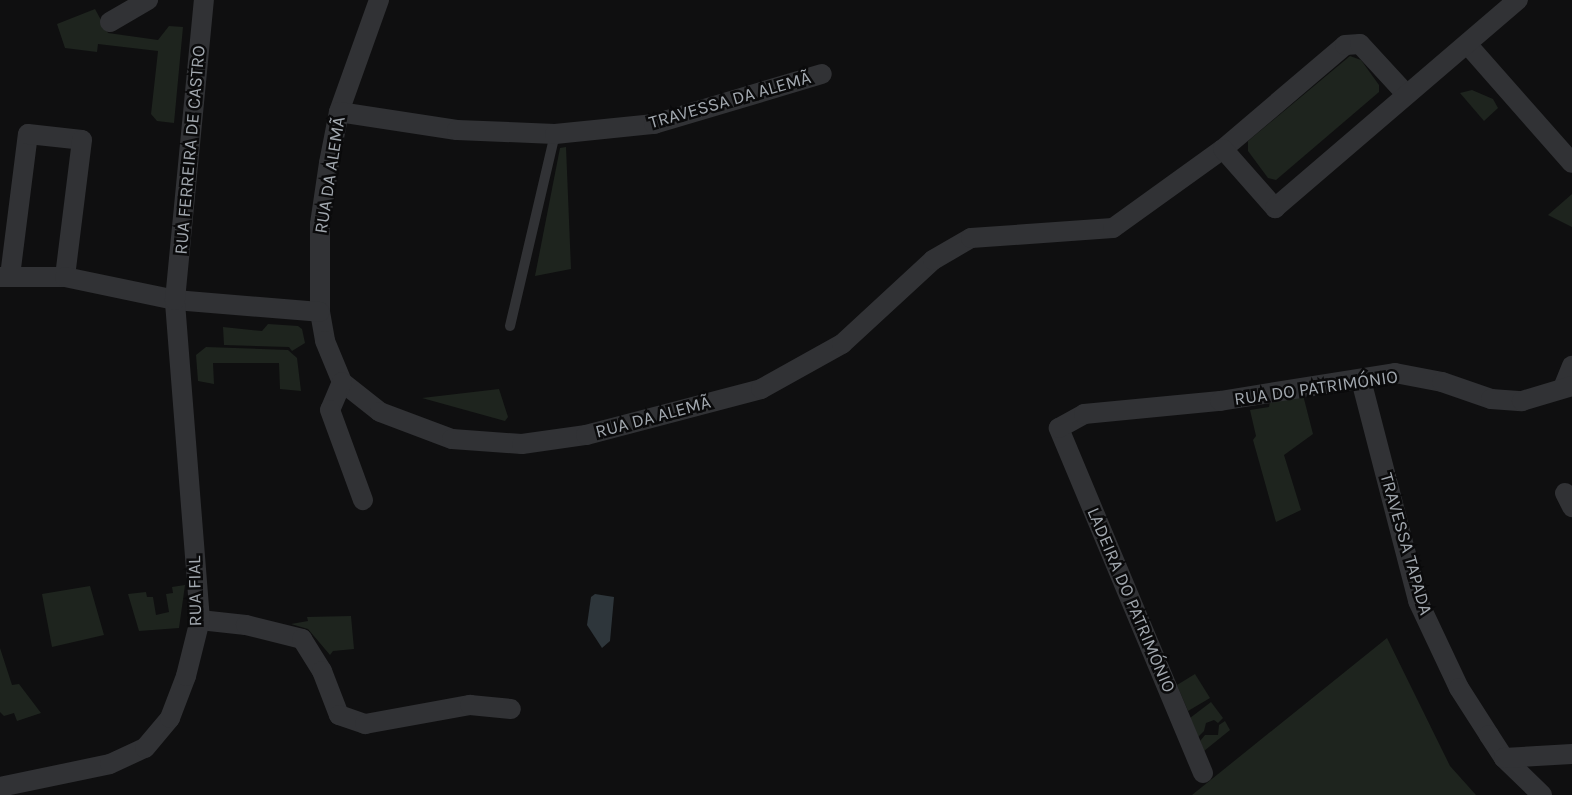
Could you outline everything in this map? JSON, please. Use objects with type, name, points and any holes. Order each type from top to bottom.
[{"type":"street","points":[[110,22],[148,0]]},
{"type":"street","name":"RUA FERREIRA DE CASTRO","points":[[175,300],[204,0]]},
{"type":"street","name":"RUA DA ALEMÃ","points":[[379,0],[339,112],[320,224],[320,312],[325,341],[342,382],[380,412],[452,438],[522,444],[586,435],[761,388],[842,344],[933,260],[971,238],[1113,228],[1223,150],[1346,45],[1360,44],[1406,94]]},
{"type":"street","points":[[1223,150],[1275,208],[1518,0]]},
{"type":"street","points":[[1468,44],[1572,163]]},
{"type":"street","name":"TRAVESSA DA ALEMÃ","points":[[339,112],[457,130],[555,134],[654,124],[822,74]]},
{"type":"street","points":[[65,277],[82,140],[28,134],[5,277],[65,277],[175,300],[320,312]]},
{"type":"street","name":"RUA FIAL","points":[[0,787],[110,764],[145,748],[170,718],[186,676],[200,620],[175,300]]},
{"type":"street","points":[[1567,387],[1572,366]]},
{"type":"street","name":"RUA DO PATRIMÓNIO","points":[[1059,428],[1084,414],[1220,401],[1396,374],[1442,382],[1490,399],[1522,401],[1567,387]]},
{"type":"street","name":"TRAVESSA TAPADA","points":[[1362,380],[1418,601],[1459,688],[1504,758],[1542,795]]},
{"type":"street","points":[[342,382],[330,410],[363,500]]},
{"type":"street","name":"LADEIRA DO PATRIMÓNIO","points":[[1059,428],[1203,773]]},
{"type":"street","points":[[200,620],[246,626],[302,639],[322,671],[340,715],[365,724],[470,705],[510,709]]},
{"type":"street","points":[[1504,758],[1572,754]]},
{"type":"lane","points":[[510,326],[555,134]]},
{"type":"shaded area","points":[[95,9],[108,33],[158,40],[169,26],[183,27],[174,123],[157,121],[151,114],[158,51],[98,44],[97,52],[65,48],[57,24]]},
{"type":"shaded area","points":[[1350,56],[1361,60],[1379,85],[1379,92],[1276,180],[1268,178],[1248,151],[1248,141]]},
{"type":"shaded area","points":[[1472,90],[1493,99],[1498,108],[1484,121],[1460,93]]},
{"type":"shaded area","points":[[566,147],[571,269],[535,276],[560,148]]},
{"type":"shaded area","points":[[1572,194],[1572,227],[1548,215]]},
{"type":"shaded area","points":[[268,324],[298,326],[302,329],[305,343],[292,351],[289,347],[224,345],[223,327],[262,331]]},
{"type":"shaded area","points":[[206,347],[288,350],[297,358],[301,391],[280,389],[279,363],[213,363],[214,384],[198,381],[196,355]]},
{"type":"shaded area","points":[[499,389],[508,417],[505,421],[422,398]]},
{"type":"shaded area","points":[[1303,395],[1313,434],[1284,455],[1301,510],[1276,522],[1253,440],[1256,436],[1250,410],[1269,407],[1270,401]]},
{"type":"shaded area","points":[[185,585],[179,628],[139,631],[128,594],[146,592],[147,597],[153,597],[156,615],[169,612],[166,594],[173,593],[172,587]]},
{"type":"shaded area","points":[[90,586],[104,635],[52,647],[42,594]]},
{"type":"shaded area","points":[[595,594],[614,597],[610,641],[602,648],[587,625],[591,597]]},
{"type":"shaded area","points":[[351,616],[354,649],[333,651],[330,655],[308,629],[291,624],[308,621],[307,617]]},
{"type":"shaded area","points":[[1387,638],[1450,766],[1476,795],[1192,795]]},
{"type":"shaded area","points":[[0,648],[12,685],[19,684],[41,713],[17,721],[14,713],[4,716],[0,712]]},
{"type":"shaded area","points":[[1195,674],[1210,698],[1188,711],[1177,685]]},
{"type":"shaded area","points":[[1211,702],[1223,718],[1218,723],[1214,720],[1206,723],[1204,731],[1198,737],[1190,718]]},
{"type":"shaded area","points":[[1225,721],[1230,730],[1204,751],[1200,741],[1205,735],[1218,735],[1219,725]]}]
